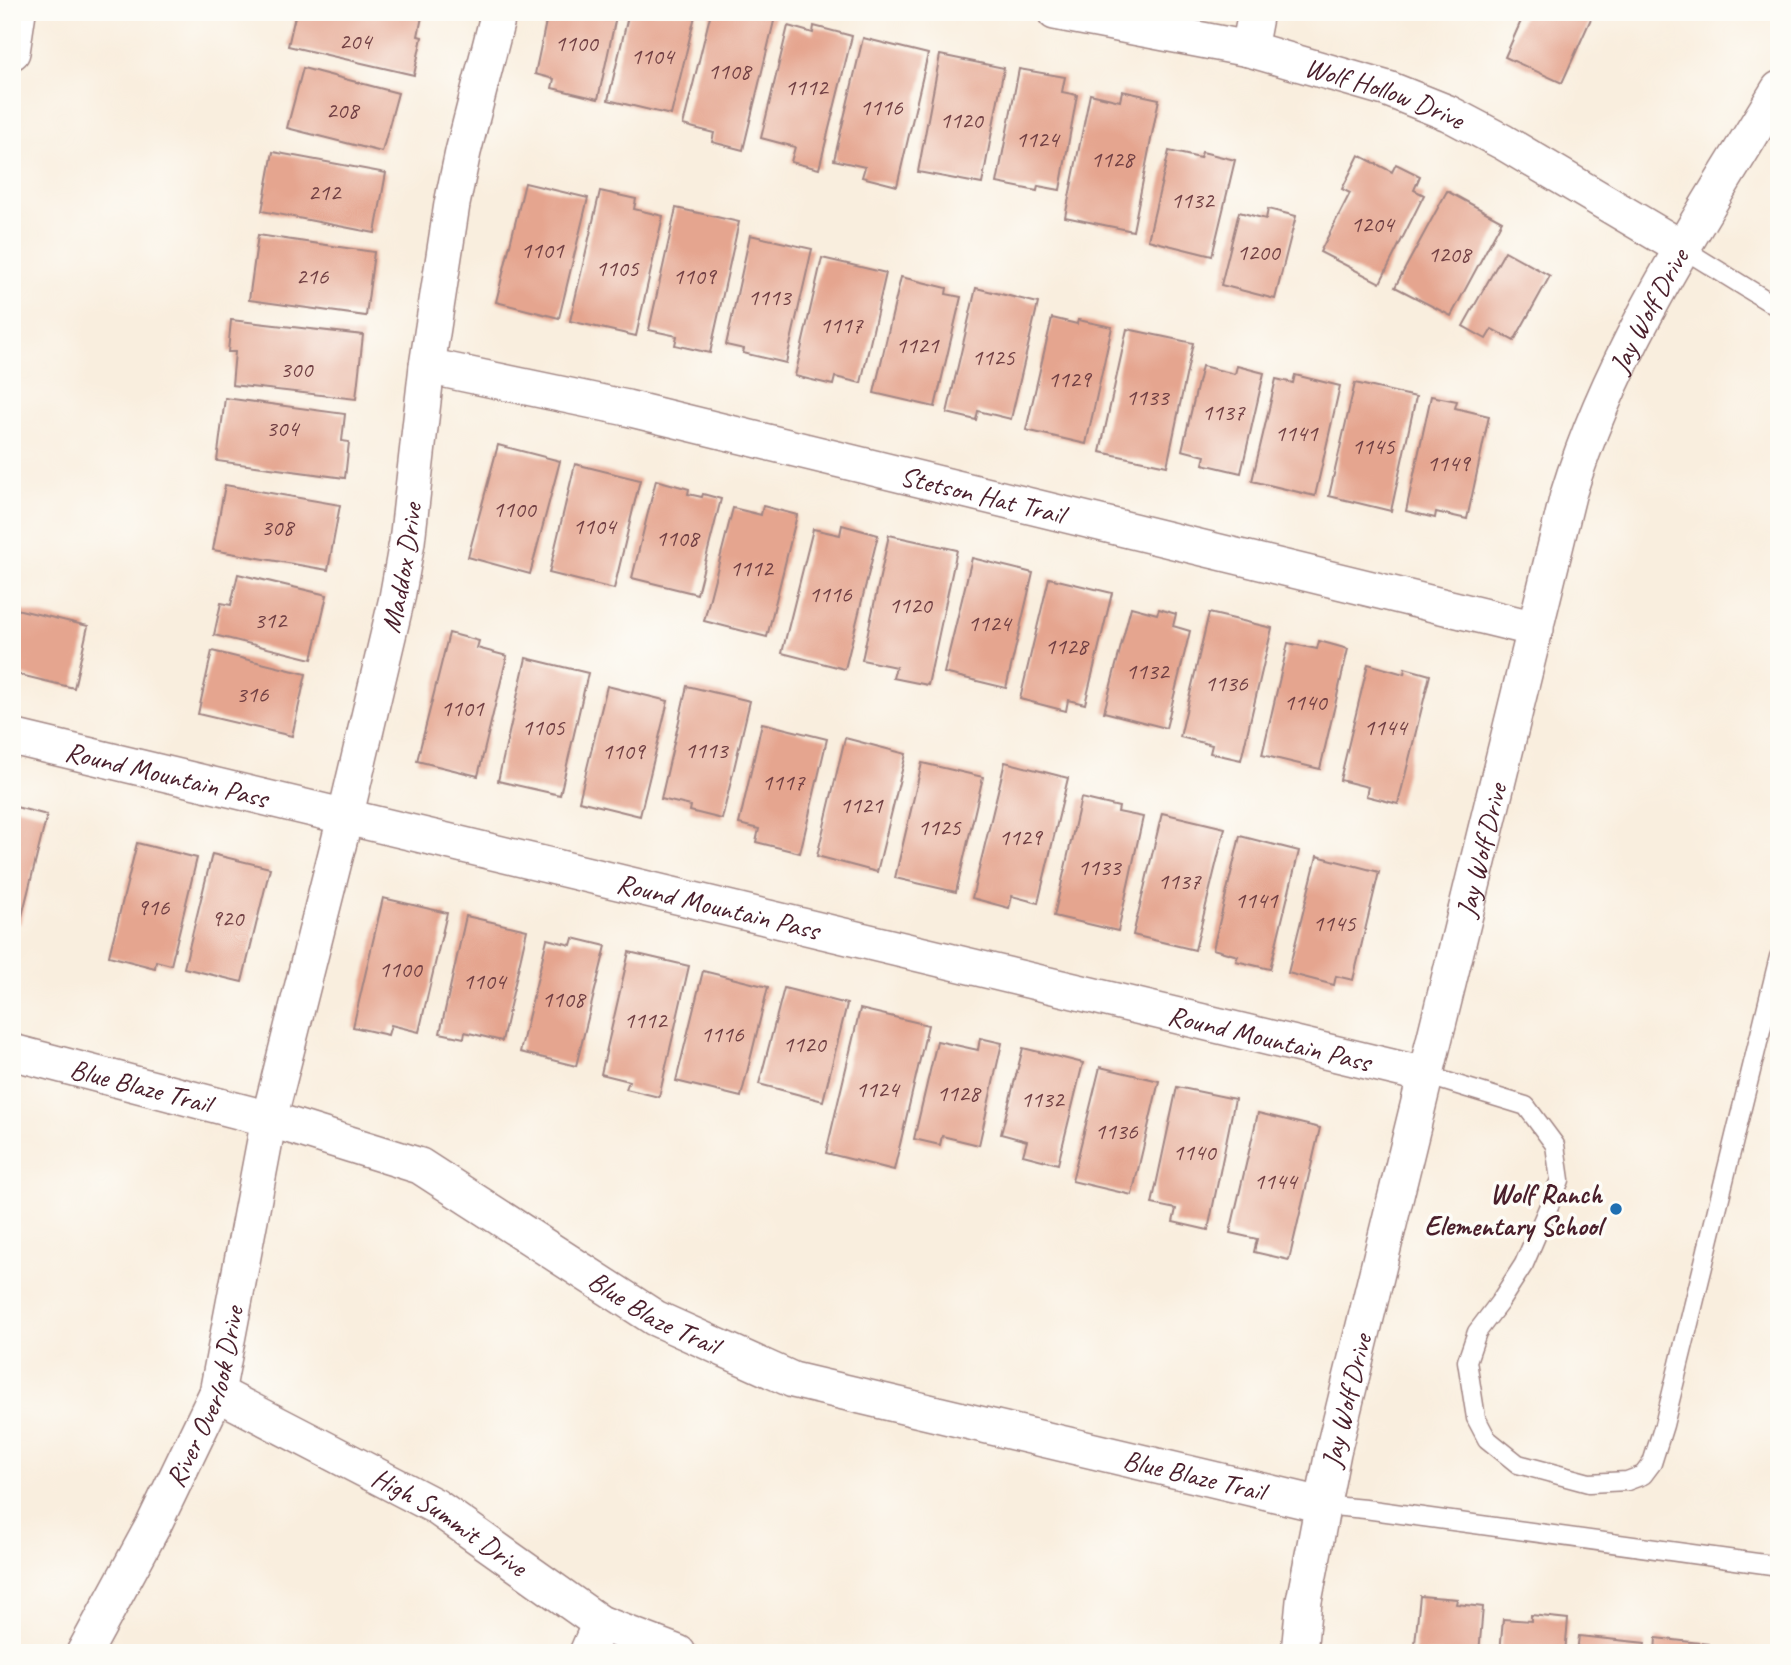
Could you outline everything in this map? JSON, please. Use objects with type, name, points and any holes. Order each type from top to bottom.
[{"type":"street","points":[[12,52],[18,12]]},
{"type":"street","name":"Maddox Drive","points":[[269,1119],[345,818],[399,587],[407,542],[427,366],[463,152],[499,12]]},
{"type":"street","name":"Wolf Hollow Drive","points":[[1055,12],[1249,49],[1388,89],[1448,113],[1503,142],[1682,248]]},
{"type":"street","points":[[1249,49],[1256,12]]},
{"type":"street","name":"Jay Wolf Drive","points":[[1299,1653],[1304,1601],[1336,1438],[1569,495],[1590,429],[1615,374],[1682,248],[1779,89]]},
{"type":"street","name":"Stetson Hat Trail","points":[[427,366],[627,408],[1536,629]]},
{"type":"street","name":"Round Mountain Pass","points":[[12,737],[1424,1075]]},
{"type":"street","name":"Blue Blaze Trail","points":[[12,1052],[269,1119],[420,1166],[656,1318],[793,1380],[1322,1505]]},
{"type":"street","name":"River Overlook Drive","points":[[84,1653],[154,1524],[217,1393],[269,1119]]},
{"type":"street","name":"High Summit Drive","points":[[217,1393],[435,1506],[594,1638],[678,1653]]},
{"type":"lane","points":[[1682,248],[1779,308]]},
{"type":"lane","points":[[1424,1075],[1526,1106],[1555,1145],[1560,1180],[1524,1264],[1478,1332],[1467,1361],[1476,1418],[1487,1439],[1518,1464],[1589,1483],[1627,1481],[1643,1475],[1652,1463],[1664,1426],[1779,957]]},
{"type":"lane","points":[[1322,1505],[1365,1508],[1779,1566]]},
{"type":"building","points":[[296,12],[423,12],[418,36],[422,37],[414,75],[288,46]]},
{"type":"building","points":[[548,12],[617,12],[598,99],[552,88],[554,79],[535,74]]},
{"type":"building","points":[[629,12],[696,12],[671,115],[608,100]]},
{"type":"building","points":[[711,12],[757,12],[775,17],[743,150],[712,142],[714,133],[683,125]]},
{"type":"building","points":[[1525,12],[1594,12],[1562,83],[1505,57]]},
{"type":"building","points":[[788,26],[813,33],[814,26],[852,36],[819,169],[791,162],[795,147],[761,138]]},
{"type":"building","points":[[863,38],[928,54],[897,186],[862,177],[865,167],[834,160]]},
{"type":"building","points":[[940,55],[1004,68],[982,184],[918,172]]},
{"type":"building","points":[[303,68],[398,93],[382,152],[287,128]]},
{"type":"building","points":[[1019,69],[1065,77],[1062,92],[1077,95],[1060,190],[1038,186],[1037,191],[997,183]]},
{"type":"building","points":[[1122,91],[1159,99],[1133,231],[1065,217],[1090,94],[1120,101]]},
{"type":"building","points":[[1169,151],[1200,158],[1202,152],[1235,160],[1212,256],[1148,240]]},
{"type":"building","points":[[273,152],[386,173],[375,233],[262,211]]},
{"type":"building","points":[[1359,155],[1392,172],[1396,164],[1420,176],[1414,190],[1424,195],[1380,283],[1320,252],[1350,193],[1342,189]]},
{"type":"building","points":[[525,183],[588,198],[559,318],[496,302]]},
{"type":"building","points":[[600,191],[636,199],[634,209],[663,216],[636,336],[570,321]]},
{"type":"building","points":[[1447,191],[1502,221],[1451,316],[1395,287]]},
{"type":"building","points":[[676,208],[739,222],[710,353],[675,345],[677,336],[649,330]]},
{"type":"building","points":[[1268,209],[1296,216],[1275,299],[1221,285],[1239,212],[1266,219]]},
{"type":"building","points":[[258,235],[374,252],[366,316],[249,300]]},
{"type":"building","points":[[750,235],[812,249],[786,363],[743,353],[744,349],[726,345]]},
{"type":"building","points":[[1505,251],[1550,276],[1514,341],[1492,329],[1486,339],[1463,326]]},
{"type":"building","points":[[822,258],[886,273],[861,383],[835,377],[833,385],[795,376]]},
{"type":"building","points":[[901,277],[947,288],[946,294],[961,297],[935,407],[874,393]]},
{"type":"building","points":[[976,288],[1038,303],[1011,419],[978,411],[976,420],[947,413]]},
{"type":"building","points":[[1052,318],[1077,324],[1078,320],[1112,327],[1086,444],[1026,430]]},
{"type":"building","points":[[231,320],[363,335],[356,399],[232,385],[235,352],[228,352]]},
{"type":"building","points":[[1127,329],[1193,343],[1167,466],[1100,452]]},
{"type":"building","points":[[1202,366],[1235,374],[1237,366],[1264,373],[1241,473],[1203,464],[1205,456],[1182,450]]},
{"type":"building","points":[[1295,375],[1340,386],[1315,496],[1252,481],[1276,379],[1293,383]]},
{"type":"building","points":[[1355,383],[1416,397],[1391,511],[1329,496]]},
{"type":"building","points":[[1431,396],[1457,401],[1455,408],[1489,416],[1467,519],[1436,512],[1435,518],[1406,511]]},
{"type":"building","points":[[225,398],[345,414],[342,441],[349,442],[345,478],[217,461]]},
{"type":"building","points":[[498,445],[560,461],[530,574],[468,557]]},
{"type":"building","points":[[575,464],[640,480],[614,589],[549,573]]},
{"type":"building","points":[[656,480],[689,489],[688,494],[702,497],[703,494],[721,499],[697,594],[632,578]]},
{"type":"building","points":[[225,485],[340,505],[328,570],[213,550]]},
{"type":"building","points":[[763,506],[797,515],[767,637],[704,621],[733,508],[761,515]]},
{"type":"building","points":[[842,525],[878,535],[845,669],[782,653],[813,529],[840,535]]},
{"type":"building","points":[[889,535],[957,550],[928,685],[893,678],[896,667],[862,660]]},
{"type":"building","points":[[972,558],[1033,573],[1006,688],[944,673]]},
{"type":"building","points":[[238,574],[327,595],[312,659],[214,635],[221,603],[231,605]]},
{"type":"building","points":[[1049,578],[1112,593],[1085,704],[1068,700],[1066,711],[1020,699]]},
{"type":"building","points":[[1131,607],[1157,614],[1159,609],[1176,614],[1173,626],[1190,631],[1166,728],[1104,712]]},
{"type":"building","points":[[12,608],[88,626],[74,688],[12,673]]},
{"type":"building","points":[[1209,613],[1272,628],[1241,760],[1210,753],[1212,745],[1180,737]]},
{"type":"building","points":[[449,633],[479,641],[477,648],[507,656],[478,776],[417,761]]},
{"type":"building","points":[[1319,641],[1348,649],[1320,769],[1262,755],[1288,643],[1317,649]]},
{"type":"building","points":[[212,651],[306,674],[292,736],[198,714]]},
{"type":"building","points":[[526,658],[588,673],[560,795],[498,781]]},
{"type":"building","points":[[1368,664],[1404,674],[1405,668],[1430,675],[1398,804],[1366,796],[1368,787],[1340,780]]},
{"type":"building","points":[[607,686],[668,701],[640,816],[579,801]]},
{"type":"building","points":[[687,686],[750,701],[722,819],[690,811],[691,806],[661,799]]},
{"type":"building","points":[[762,723],[827,739],[800,853],[756,842],[759,829],[739,824]]},
{"type":"building","points":[[845,738],[906,754],[877,872],[817,856]]},
{"type":"building","points":[[1005,762],[1068,778],[1038,903],[1012,896],[1009,908],[972,898]]},
{"type":"building","points":[[922,763],[983,777],[956,892],[895,878]]},
{"type":"building","points":[[1081,798],[1119,807],[1118,812],[1143,817],[1118,931],[1054,916]]},
{"type":"building","points":[[12,806],[47,815],[20,924],[12,922]]},
{"type":"building","points":[[1162,813],[1225,828],[1195,950],[1133,935]]},
{"type":"building","points":[[1240,836],[1299,851],[1270,969],[1236,961],[1238,956],[1213,949]]},
{"type":"building","points":[[137,843],[197,858],[171,965],[156,961],[155,968],[109,956]]},
{"type":"building","points":[[212,854],[270,868],[242,982],[184,968]]},
{"type":"building","points":[[1317,856],[1379,872],[1353,980],[1336,976],[1334,985],[1288,973]]},
{"type":"building","points":[[383,898],[447,913],[419,1032],[391,1025],[388,1035],[353,1027]]},
{"type":"building","points":[[466,916],[527,930],[502,1041],[465,1032],[464,1038],[440,1033]]},
{"type":"building","points":[[573,938],[606,946],[576,1066],[520,1052],[547,939],[571,945]]},
{"type":"building","points":[[629,952],[689,966],[659,1097],[626,1089],[629,1081],[601,1074]]},
{"type":"building","points":[[703,971],[768,987],[741,1097],[676,1081]]},
{"type":"building","points":[[784,988],[847,1004],[823,1101],[759,1084]]},
{"type":"building","points":[[860,1009],[928,1025],[894,1170],[826,1153]]},
{"type":"building","points":[[980,1038],[1002,1043],[979,1145],[942,1136],[940,1145],[914,1139],[937,1041],[978,1050]]},
{"type":"building","points":[[1023,1048],[1083,1063],[1058,1164],[1023,1155],[1027,1141],[1001,1134]]},
{"type":"building","points":[[1100,1067],[1159,1081],[1132,1195],[1072,1181]]},
{"type":"building","points":[[1177,1087],[1235,1099],[1208,1230],[1173,1222],[1176,1209],[1152,1204]]},
{"type":"building","points":[[1258,1113],[1320,1128],[1289,1260],[1254,1252],[1257,1239],[1230,1233]]},
{"type":"building","points":[[1420,1596],[1457,1599],[1456,1604],[1483,1607],[1479,1653],[1414,1653]]},
{"type":"building","points":[[1531,1615],[1568,1619],[1565,1653],[1500,1653],[1503,1619],[1531,1621]]},
{"type":"building","points":[[1579,1636],[1645,1643],[1644,1653],[1577,1653]]},
{"type":"building","points":[[1656,1638],[1708,1644],[1707,1653],[1655,1653]]},
{"type":"place","name":"Wolf Ranch Elementary School","points":[[1616,1209]]}]
